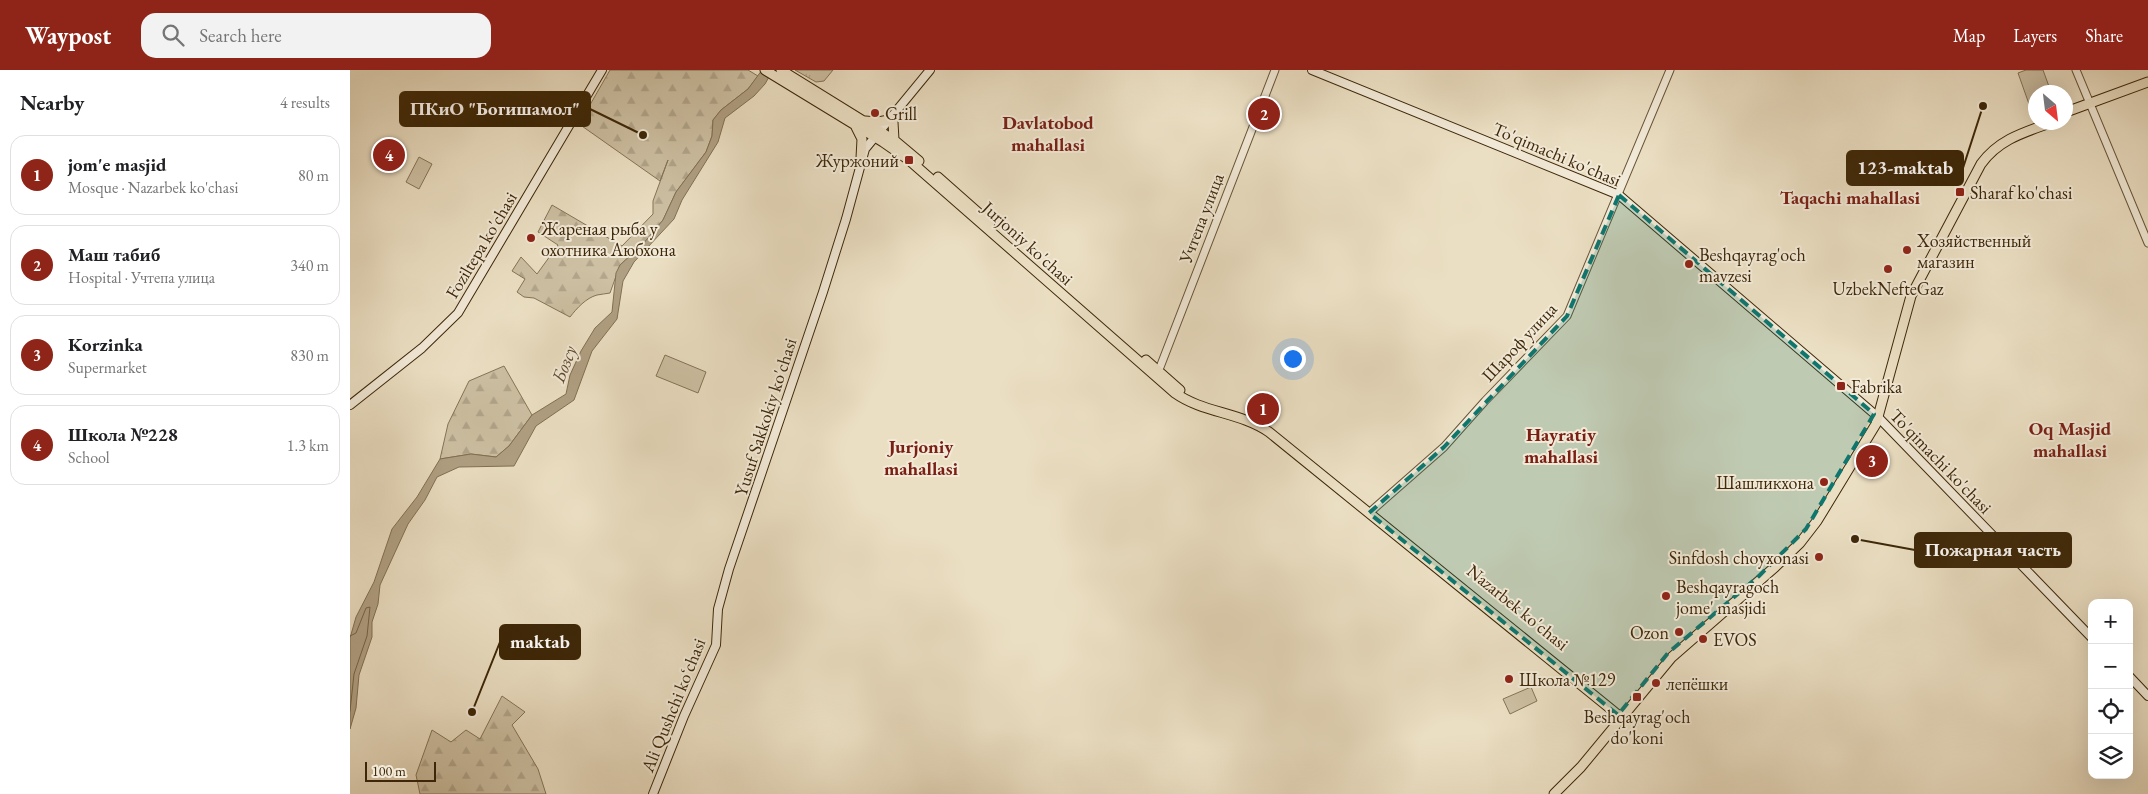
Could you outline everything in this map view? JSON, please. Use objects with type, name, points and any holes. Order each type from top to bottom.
[{"type":"main road","name":"Foziltepa ko'chasi","points":[[350,399],[409,356],[454,311],[596,70]]},
{"type":"main road","name":"Foziltepa ko'chasi","points":[[350,405],[441,331],[458,313],[602,70]]},
{"type":"main road","points":[[765,70],[809,92]]},
{"type":"main road","points":[[781,70],[809,92]]},
{"type":"main road","name":"Yusuf Sakkokiy ko'chasi","points":[[718,626],[718,609],[729,569],[846,219],[864,149],[912,97],[915,89],[930,70]]},
{"type":"main road","name":"To'qimachi ko'chasi","points":[[1312,70],[1619,195],[1877,415],[2088,627]]},
{"type":"main road","points":[[2073,115],[2148,82]]},
{"type":"main road","points":[[2073,110],[2148,88]]},
{"type":"main road","name":"Jurjoniy ko'chasi","points":[[809,92],[878,135],[909,160],[1158,374]]},
{"type":"main road","points":[[861,158],[862,135],[858,123],[891,121],[894,140]]},
{"type":"main road","points":[[1877,415],[1901,306],[1906,294],[1976,161],[1986,148],[1996,140],[2028,126]]},
{"type":"main road","points":[[1554,794],[1581,767],[1668,653],[1759,576],[1806,528],[1862,436],[1877,415],[1911,296],[1981,164],[1992,150],[2004,142],[2033,130]]},
{"type":"main road","name":"Jurjoniy ko'chasi","points":[[878,135],[894,140],[972,206],[1188,402],[1225,412]]},
{"type":"main road","name":"Yusuf Sakkokiy ko'chasi","points":[[846,219],[856,197],[869,153],[878,135]]},
{"type":"main road","name":"Nazarbek ko'chasi","points":[[1225,412],[1252,422],[1269,432],[1621,713]]},
{"type":"main road","name":"To'qimachi ko'chasi","points":[[1923,461],[2088,634]]},
{"type":"main road","name":"Ali Qushchi koʻchasi","points":[[653,794],[684,716],[716,646],[718,626]]},
{"type":"main road","points":[[2133,674],[2148,689]]},
{"type":"main road","points":[[2133,680],[2148,696]]},
{"type":"main road","points":[[1546,794],[1569,774],[1621,713]]},
{"type":"street","name":"Учтепа улица","points":[[1158,374],[1275,70]]},
{"type":"street","name":"Шароф улица","points":[[1370,511],[1444,447],[1484,401],[1567,316],[1670,70]]},
{"type":"street","points":[[2076,70],[2147,240]]},
{"type":"highlighted area","points":[[1619,195],[1874,414],[1806,529],[1759,576],[1668,653],[1618,715],[1369,513],[1444,447],[1567,316]]},
{"type":"green space","points":[[610,70],[748,70],[758,76],[748,89],[721,110],[713,120],[712,136],[706,152],[676,192],[663,220],[643,244],[620,265],[610,293],[589,298],[570,317],[534,298],[524,297],[517,292],[525,279],[512,271],[521,257],[537,274],[558,245],[538,232],[552,205],[622,246],[653,214],[653,201],[668,160],[660,181],[579,124]]},
{"type":"green space","points":[[795,70],[833,70],[824,81],[816,82]]},
{"type":"green space","points":[[2026,70],[2043,70],[2048,85],[2028,85],[2028,101],[2018,73]]},
{"type":"green space","points":[[419,157],[432,164],[419,189],[406,182]]},
{"type":"green space","points":[[665,355],[706,372],[698,393],[656,376]]},
{"type":"green space","points":[[504,366],[532,415],[509,446],[496,457],[471,454],[440,459],[448,424],[469,381]]},
{"type":"green space","points":[[1531,687],[1537,701],[1510,714],[1503,699]]},
{"type":"green space","points":[[502,696],[525,712],[512,725],[538,769],[546,794],[420,794],[416,775],[432,730],[451,742],[466,730],[480,739]]},
{"type":"water","name":"Бозсу","points":[[762,70],[773,70],[765,84],[754,96],[725,118],[718,142],[682,200],[674,219],[634,262],[623,281],[617,319],[592,351],[574,400],[536,426],[514,466],[459,467],[437,477],[425,500],[408,524],[380,585],[378,604],[372,622],[372,637],[359,675],[356,708],[350,729],[350,638],[356,617],[374,582],[392,529],[417,497],[440,459],[471,454],[496,457],[509,446],[532,415],[566,394],[570,375],[581,351],[595,328],[612,312],[616,273],[620,265],[643,244],[663,220],[676,192],[706,152],[712,136],[713,120],[721,110],[748,89]]},
{"type":"place","name":"123-maktab","points":[[1983,106]]},
{"type":"place","name":"Grill","points":[[875,113]]},
{"type":"place","name":"Маш табиб","points":[[1264,114]]},
{"type":"place","name":"ПКиО \"Богишамол\"","points":[[643,135]]},
{"type":"place","name":"Школа №228","points":[[389,155]]},
{"type":"place","name":"Журжоний","points":[[909,160]]},
{"type":"place","name":"Sharaf ko'chasi","points":[[1960,192]]},
{"type":"place","name":"Жареная рыба у охотника Аюбхона","points":[[531,238]]},
{"type":"place","name":"Хозяйственный магазин","points":[[1907,250]]},
{"type":"place","name":"Beshqayrag'och mavzesi","points":[[1689,264]]},
{"type":"place","name":"UzbekNefteGaz","points":[[1888,269]]},
{"type":"place","name":"Fabrika","points":[[1841,386]]},
{"type":"place","name":"jom'e masjid","points":[[1263,409]]},
{"type":"place","name":"Korzinka","points":[[1872,461]]},
{"type":"place","name":"Шашликхона","points":[[1824,482]]},
{"type":"place","name":"Пожарная часть","points":[[1855,539]]},
{"type":"place","name":"Sinfdosh choyxonasi","points":[[1819,557]]},
{"type":"place","name":"Beshqayragoch jome' masjidi","points":[[1666,596]]},
{"type":"place","name":"Ozon","points":[[1679,632]]},
{"type":"place","name":"EVOS","points":[[1703,639]]},
{"type":"place","name":"Школа №129","points":[[1509,679]]},
{"type":"place","name":"лепёшки","points":[[1656,683]]},
{"type":"place","name":"Beshqayrag'och do'koni","points":[[1637,697]]},
{"type":"place","name":"maktab","points":[[472,712]]},
{"type":"district","name":"Davlatobod mahallasi","points":[[1048,133]]},
{"type":"district","name":"Taqachi mahallasi","points":[[1850,197]]},
{"type":"district","name":"Oq Masjid mahallasi","points":[[2070,439]]},
{"type":"district","name":"Hayratiy mahallasi","points":[[1561,445]]},
{"type":"district","name":"Jurjoniy mahallasi","points":[[921,457]]}]
